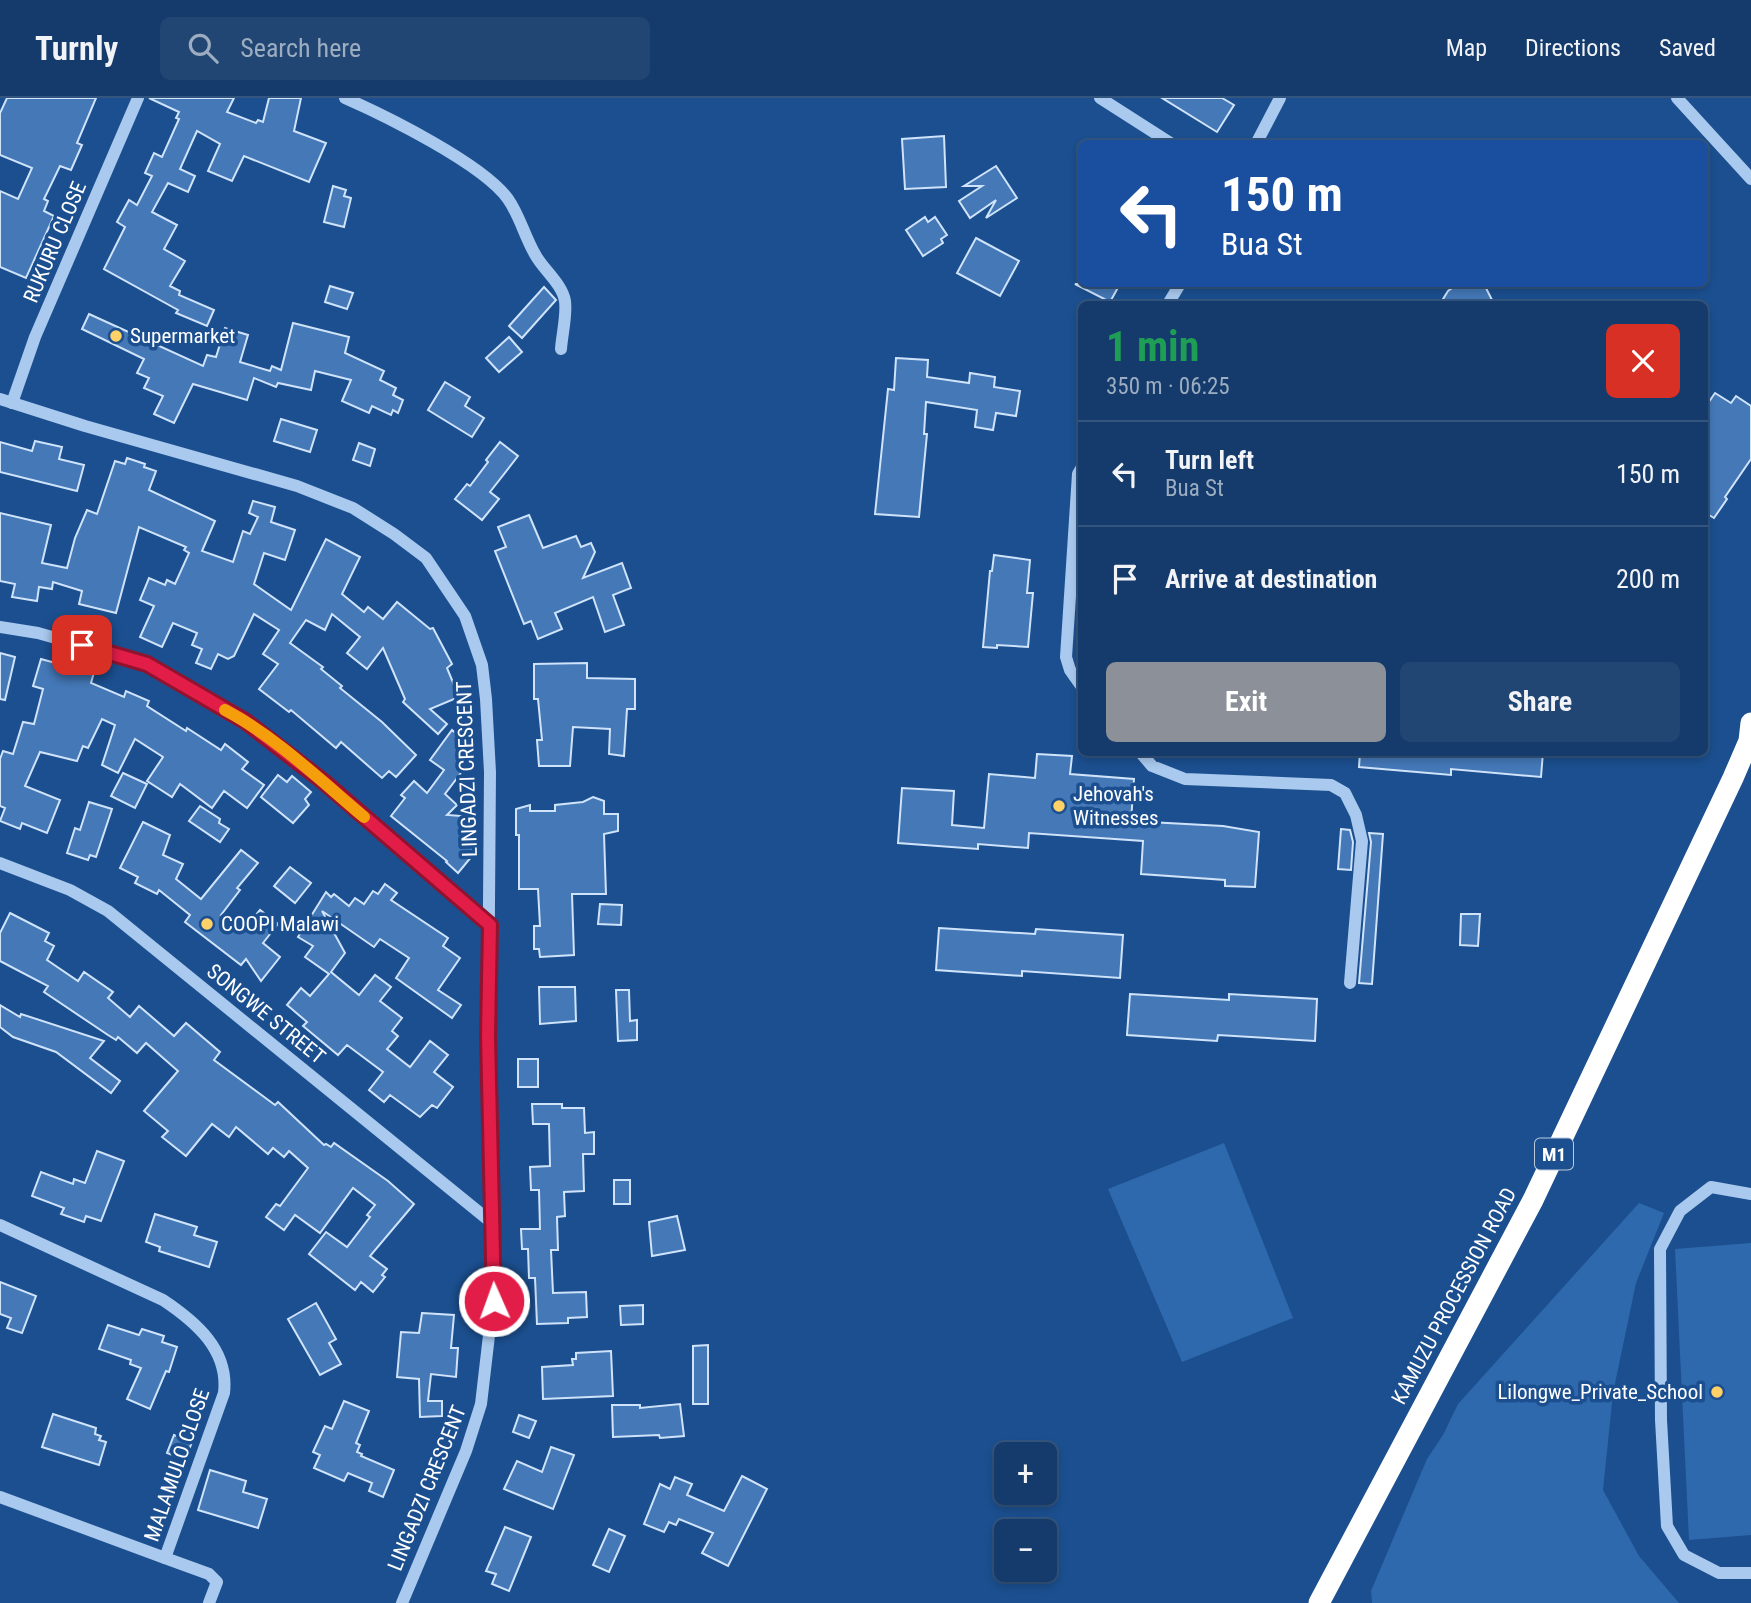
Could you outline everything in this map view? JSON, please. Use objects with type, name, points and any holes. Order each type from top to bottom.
[{"type":"highway","name":"KAMUZU PROCESSION ROAD","points":[[1319,1603],[1533,1200],[1727,791],[1750,734]]},
{"type":"street","name":"RUKURU CLOSE","points":[[6,401],[138,98]]},
{"type":"street","points":[[345,98],[383,115],[459,159],[485,177],[507,198],[537,259],[559,288],[565,301],[561,349]]},
{"type":"street","points":[[1100,98],[1166,140]]},
{"type":"street","points":[[1258,140],[1280,98]]},
{"type":"street","points":[[1677,98],[1751,180]]},
{"type":"street","name":"LINGADZI CRESCENT","points":[[6,401],[297,486],[353,508],[426,558],[465,616],[482,665],[490,772],[488,1036],[494,1301],[481,1404],[466,1451],[405,1602]]},
{"type":"street","points":[[1078,474],[1066,657],[1070,670],[1078,681]]},
{"type":"street","points":[[0,627],[38,633],[147,664],[245,721],[324,782],[490,925]]},
{"type":"street","points":[[1143,756],[1152,766],[1185,779],[1331,785],[1345,793],[1356,814],[1362,841],[1350,983]]},
{"type":"street","name":"SONGWE STREET","points":[[0,863],[70,890],[108,911],[491,1222]]},
{"type":"street","points":[[1751,1194],[1711,1186],[1680,1211],[1660,1249],[1661,1420],[1667,1526],[1685,1555],[1719,1573],[1751,1573]]},
{"type":"street","name":"MALAMULO CLOSE","points":[[0,1225],[163,1300],[201,1330],[218,1353],[225,1373],[224,1393],[166,1558],[209,1574],[217,1582],[209,1603]]},
{"type":"street","points":[[0,1497],[166,1558]]},
{"type":"shaded area","points":[[1224,1143],[1293,1318],[1182,1362],[1108,1189]]},
{"type":"shaded area","points":[[1639,1203],[1664,1213],[1636,1283],[1613,1393],[1603,1490],[1639,1556],[1679,1603],[1372,1603],[1371,1591],[1427,1459],[1443,1435],[1458,1404]]},
{"type":"shaded area","name":"Lilongwe_Private_School","points":[[1751,1243],[1751,1535],[1689,1540],[1675,1249]]},
{"type":"building","points":[[7,98],[96,98],[77,143],[82,145],[71,170],[60,166],[44,199],[48,201],[44,211],[54,216],[26,278],[0,267],[0,191],[18,199],[32,168],[0,155],[0,113]]},
{"type":"building","points":[[149,98],[234,98],[227,112],[256,123],[258,120],[263,122],[269,98],[301,98],[294,131],[326,143],[309,182],[244,156],[232,181],[208,171],[220,144],[197,131],[180,169],[195,176],[188,192],[168,183],[152,212],[177,225],[164,249],[185,261],[170,286],[180,291],[179,295],[214,310],[207,326],[176,313],[178,310],[104,269],[125,227],[117,222],[129,200],[137,205],[152,176],[145,173],[154,153],[162,157],[179,119],[176,118],[179,112]]},
{"type":"building","points":[[1162,98],[1222,98],[1234,105],[1217,132]]},
{"type":"building","points":[[944,136],[946,187],[905,189],[902,139]]},
{"type":"building","points":[[996,166],[1017,198],[986,218],[996,200],[970,218],[959,201],[982,186],[964,186]]},
{"type":"building","points":[[333,186],[346,190],[344,196],[351,198],[344,227],[324,222]]},
{"type":"building","points":[[925,217],[928,222],[935,217],[947,235],[941,239],[943,243],[923,256],[906,230]]},
{"type":"building","points":[[976,238],[1019,261],[1000,296],[957,273]]},
{"type":"building","points":[[330,286],[353,293],[347,309],[325,302]]},
{"type":"building","points":[[544,287],[556,300],[522,338],[509,326]]},
{"type":"building","points":[[1081,287],[1118,287],[1108,301]]},
{"type":"building","points":[[1454,287],[1486,287],[1492,301],[1442,301]]},
{"type":"building","points":[[89,314],[203,366],[207,355],[216,357],[225,328],[248,335],[240,362],[270,371],[272,366],[281,370],[293,323],[349,337],[345,353],[384,371],[380,380],[396,388],[393,395],[403,400],[398,413],[393,410],[391,415],[372,406],[369,413],[342,401],[351,380],[315,371],[311,390],[278,383],[276,387],[254,378],[247,400],[193,384],[174,423],[154,414],[163,396],[144,388],[149,378],[137,373],[144,359],[82,329]]},
{"type":"building","points":[[509,337],[522,352],[499,372],[486,358]]},
{"type":"building","points":[[896,358],[928,360],[927,377],[969,383],[970,373],[995,377],[994,387],[1020,391],[1016,416],[996,413],[993,430],[975,427],[977,410],[926,402],[924,434],[927,434],[919,517],[875,514],[888,389],[894,390]]},
{"type":"building","points":[[445,382],[470,397],[465,406],[484,418],[472,437],[428,410]]},
{"type":"building","points":[[1715,393],[1731,403],[1736,396],[1751,406],[1751,459],[1714,518],[1708,514],[1708,403]]},
{"type":"building","points":[[281,419],[317,430],[310,452],[274,441]]},
{"type":"building","points":[[35,441],[62,447],[59,459],[84,465],[77,491],[0,472],[0,442],[32,451]]},
{"type":"building","points":[[500,442],[518,456],[490,492],[499,499],[482,520],[455,499],[467,484],[470,486]]},
{"type":"building","points":[[359,443],[375,449],[370,466],[353,460]]},
{"type":"building","points":[[127,458],[156,471],[149,490],[215,521],[202,551],[233,562],[243,531],[250,534],[258,517],[249,513],[253,501],[275,507],[271,522],[295,530],[285,560],[264,553],[254,584],[291,610],[326,539],[360,557],[342,594],[364,612],[368,607],[383,619],[397,602],[430,629],[433,628],[452,664],[447,668],[459,697],[430,709],[447,724],[438,734],[403,702],[405,699],[383,648],[367,669],[347,653],[360,637],[332,614],[325,630],[306,620],[290,643],[323,667],[321,669],[342,686],[340,688],[382,722],[416,755],[396,777],[389,771],[382,778],[341,742],[336,748],[291,710],[289,712],[259,689],[278,664],[263,654],[279,630],[254,614],[234,656],[228,659],[218,654],[211,669],[196,663],[202,649],[192,645],[197,633],[173,623],[162,647],[140,637],[154,606],[140,600],[149,578],[165,585],[167,580],[175,584],[189,553],[184,550],[186,547],[139,527],[116,613],[79,604],[82,591],[53,582],[52,589],[39,587],[37,601],[12,597],[15,584],[0,581],[0,513],[51,525],[42,563],[67,568],[75,538],[87,510],[97,514],[115,461],[125,464]]},
{"type":"building","points":[[529,515],[543,548],[576,536],[581,547],[591,543],[595,552],[583,578],[622,563],[631,588],[613,595],[624,625],[605,632],[593,597],[555,613],[562,629],[538,639],[531,621],[524,624],[495,551],[506,547],[498,527]]},
{"type":"building","points":[[994,555],[1030,560],[1027,593],[1033,593],[1028,647],[983,647]]},
{"type":"building","points":[[0,653],[15,657],[5,700],[0,699]]},
{"type":"building","points":[[80,657],[97,662],[91,683],[124,697],[126,691],[149,701],[147,706],[186,731],[187,728],[221,750],[225,744],[248,762],[242,769],[264,785],[247,808],[224,791],[212,808],[180,784],[172,797],[147,781],[163,757],[135,739],[118,773],[102,765],[115,725],[102,719],[88,748],[83,746],[77,761],[40,752],[25,786],[60,800],[47,833],[22,823],[20,829],[0,821],[5,808],[0,806],[0,759],[3,751],[13,754],[23,722],[34,724],[43,689],[33,686],[41,659],[70,667],[71,662],[78,664]]},
{"type":"building","points":[[587,663],[587,678],[635,679],[635,709],[627,709],[624,756],[609,754],[610,729],[573,727],[570,766],[539,766],[537,740],[542,740],[538,699],[534,699],[534,664]]},
{"type":"building","points":[[452,730],[470,745],[463,754],[465,756],[462,761],[467,765],[445,794],[457,805],[447,815],[475,817],[472,856],[458,873],[391,816],[405,798],[401,795],[414,781],[427,793],[444,770],[430,760]]},
{"type":"building","points":[[1037,754],[1072,756],[1070,774],[1134,779],[1131,821],[1223,826],[1259,832],[1255,887],[1225,886],[1225,880],[1141,874],[1143,841],[1029,833],[1028,848],[978,844],[978,849],[898,843],[902,788],[954,791],[952,825],[984,828],[989,774],[1035,778]]},
{"type":"building","points":[[1360,756],[1543,756],[1541,777],[1451,769],[1451,775],[1359,767]]},
{"type":"building","points":[[123,773],[147,784],[135,808],[111,796]]},
{"type":"building","points":[[278,775],[287,782],[292,776],[311,792],[305,799],[309,805],[293,823],[261,797]]},
{"type":"building","points":[[593,797],[604,801],[604,814],[618,814],[618,831],[604,834],[606,894],[572,894],[574,955],[540,957],[539,949],[534,949],[534,926],[540,926],[538,889],[519,889],[516,809],[530,805],[530,811],[555,811],[555,805],[583,802]]},
{"type":"building","points":[[89,802],[112,809],[96,857],[90,855],[88,860],[67,853],[75,828],[80,830]]},
{"type":"building","points":[[200,806],[220,819],[219,823],[229,829],[220,842],[189,821]]},
{"type":"building","points":[[143,822],[170,835],[163,855],[183,864],[176,879],[201,899],[241,850],[258,863],[237,888],[240,890],[221,915],[242,932],[260,910],[278,924],[263,943],[280,957],[261,981],[246,959],[241,965],[185,922],[190,915],[159,890],[157,894],[135,883],[138,877],[120,868]]},
{"type":"building","points":[[1341,829],[1350,830],[1353,842],[1351,870],[1338,869]]},
{"type":"building","points":[[1369,833],[1383,834],[1372,984],[1359,983],[1371,842]]},
{"type":"building","points":[[290,867],[311,883],[295,903],[274,886]]},
{"type":"building","points":[[385,884],[397,893],[391,900],[448,938],[443,946],[460,958],[438,990],[461,1005],[452,1018],[396,978],[409,958],[380,939],[374,947],[322,911],[345,953],[331,972],[359,995],[375,975],[391,987],[380,1001],[402,1018],[392,1031],[398,1036],[387,1049],[410,1067],[430,1041],[448,1055],[434,1072],[453,1087],[437,1108],[432,1105],[420,1117],[390,1095],[384,1102],[369,1090],[383,1072],[347,1045],[338,1055],[303,1026],[307,1022],[287,1005],[301,988],[310,996],[329,974],[305,957],[313,946],[298,937],[326,892],[331,897],[334,894],[349,906],[355,898],[364,904],[373,891],[378,894]]},
{"type":"building","points":[[600,904],[622,905],[621,925],[598,924]]},
{"type":"building","points":[[10,913],[49,933],[45,941],[54,946],[47,960],[78,981],[84,972],[113,992],[108,998],[130,1017],[139,1006],[174,1036],[186,1023],[220,1052],[214,1060],[275,1105],[278,1102],[324,1145],[331,1147],[334,1143],[388,1181],[414,1204],[370,1256],[387,1269],[382,1275],[385,1277],[373,1292],[361,1282],[355,1290],[309,1254],[326,1232],[347,1247],[370,1217],[367,1215],[375,1205],[353,1188],[320,1233],[295,1215],[284,1230],[266,1217],[276,1204],[280,1206],[308,1168],[289,1151],[284,1157],[273,1148],[268,1154],[236,1127],[229,1137],[212,1124],[186,1156],[162,1137],[168,1131],[144,1111],[178,1071],[146,1043],[137,1053],[118,1037],[116,1040],[44,992],[48,986],[0,961],[0,933]]},
{"type":"building","points":[[1461,914],[1480,914],[1478,946],[1460,945]]},
{"type":"building","points":[[939,928],[1035,934],[1036,929],[1123,935],[1120,978],[1022,971],[1022,976],[936,970]]},
{"type":"building","points":[[539,987],[575,987],[576,1021],[540,1024]]},
{"type":"building","points":[[616,990],[629,990],[630,1021],[637,1020],[637,1040],[618,1041]]},
{"type":"building","points":[[1130,994],[1229,1000],[1229,994],[1317,999],[1315,1041],[1218,1035],[1217,1041],[1127,1035]]},
{"type":"building","points":[[0,1005],[20,1017],[21,1014],[104,1041],[90,1058],[120,1081],[111,1093],[56,1052],[13,1037],[0,1027]]},
{"type":"building","points":[[518,1059],[538,1059],[538,1087],[518,1087]]},
{"type":"building","points":[[532,1104],[562,1104],[562,1108],[584,1108],[585,1133],[594,1132],[594,1154],[583,1154],[584,1191],[564,1192],[565,1216],[557,1217],[558,1250],[551,1250],[553,1293],[586,1292],[587,1317],[568,1318],[568,1323],[537,1324],[535,1278],[529,1278],[528,1249],[522,1249],[521,1229],[540,1229],[539,1190],[531,1190],[530,1167],[550,1166],[549,1124],[533,1124]]},
{"type":"building","points":[[97,1151],[124,1161],[101,1221],[86,1216],[84,1222],[61,1214],[64,1208],[32,1196],[41,1172],[73,1184],[74,1179],[85,1183]]},
{"type":"building","points":[[614,1180],[630,1180],[630,1204],[614,1204]]},
{"type":"building","points":[[155,1214],[197,1227],[194,1235],[217,1242],[209,1267],[159,1251],[160,1247],[146,1242]]},
{"type":"building","points":[[677,1216],[685,1250],[652,1256],[649,1222]]},
{"type":"building","points":[[0,1282],[36,1296],[22,1333],[7,1328],[11,1318],[0,1314]]},
{"type":"building","points":[[316,1303],[336,1339],[329,1343],[341,1364],[320,1375],[288,1319]]},
{"type":"building","points":[[643,1305],[643,1324],[621,1325],[620,1306]]},
{"type":"building","points":[[422,1313],[454,1315],[451,1348],[458,1348],[456,1377],[431,1374],[428,1401],[442,1401],[442,1416],[420,1417],[419,1379],[397,1377],[401,1332],[419,1333]]},
{"type":"building","points":[[108,1325],[139,1335],[142,1329],[164,1336],[162,1342],[177,1347],[169,1372],[166,1371],[150,1409],[127,1399],[141,1368],[130,1364],[131,1360],[99,1349]]},
{"type":"building","points":[[708,1345],[708,1404],[693,1404],[693,1346]]},
{"type":"building","points":[[611,1351],[613,1396],[543,1399],[542,1367],[573,1365],[572,1359],[576,1359],[576,1353]]},
{"type":"building","points":[[344,1401],[369,1411],[356,1443],[360,1445],[357,1452],[394,1470],[383,1497],[369,1491],[372,1483],[348,1473],[344,1481],[314,1468],[320,1455],[313,1452],[325,1426],[332,1429]]},
{"type":"building","points":[[680,1404],[684,1436],[613,1437],[612,1405],[640,1405],[640,1408]]},
{"type":"building","points":[[53,1414],[96,1428],[95,1434],[101,1436],[99,1440],[106,1442],[99,1465],[42,1447]]},
{"type":"building","points":[[519,1415],[536,1421],[529,1438],[513,1432]]},
{"type":"building","points":[[174,1435],[192,1442],[185,1460],[167,1453]]},
{"type":"building","points":[[551,1447],[574,1455],[553,1509],[504,1489],[517,1461],[542,1472]]},
{"type":"building","points":[[210,1470],[246,1481],[243,1492],[267,1499],[258,1528],[198,1510]]},
{"type":"building","points":[[742,1476],[767,1489],[728,1566],[702,1553],[713,1533],[679,1519],[676,1525],[669,1522],[664,1532],[644,1524],[660,1484],[670,1489],[675,1477],[692,1484],[687,1495],[724,1511]]},
{"type":"building","points":[[505,1527],[531,1537],[509,1591],[492,1584],[496,1574],[486,1571]]},
{"type":"building","points":[[609,1529],[625,1536],[609,1572],[593,1565]]},
{"type":"slow traffic","points":[[225,710],[245,721],[324,782],[364,817]]},
{"type":"place","name":"Supermarket","points":[[116,336]]},
{"type":"place","name":"Jehovah's Witnesses","points":[[1059,806]]},
{"type":"place","name":"COOPI Malawi","points":[[207,924]]},
{"type":"place","name":"Lilongwe_Private_School","points":[[1717,1392]]},
{"type":"route","points":[[82,645],[147,664],[245,721],[324,782],[490,925],[488,1036],[494,1301]]}]
